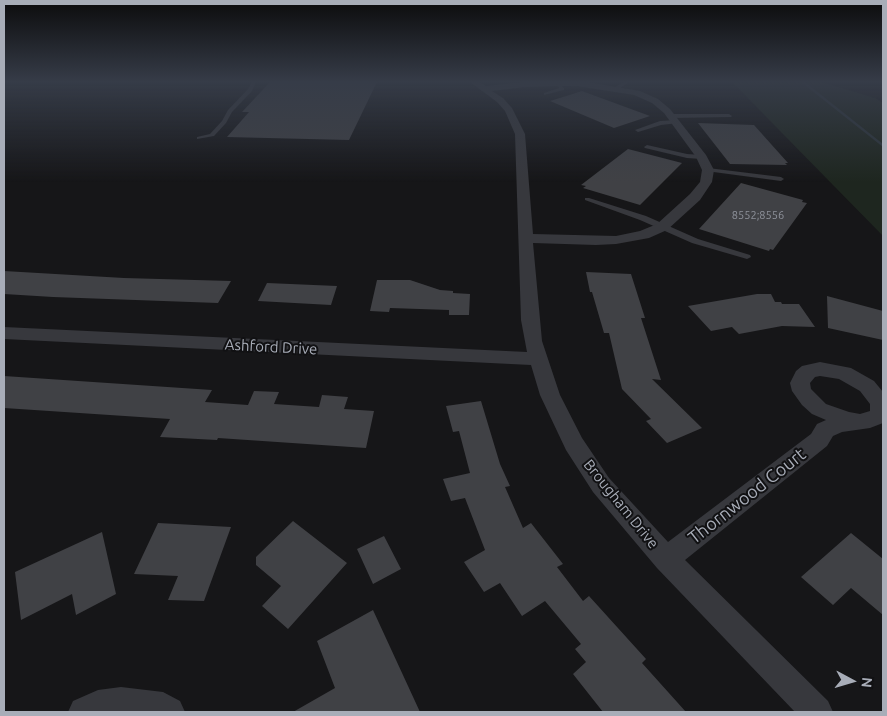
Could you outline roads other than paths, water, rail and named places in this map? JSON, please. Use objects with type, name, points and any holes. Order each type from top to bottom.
[{"type":"street","name":"Brougham Drive","points":[[512,115],[520,134],[530,320],[537,359],[558,414],[574,444],[602,485],[666,559],[818,712]]},
{"type":"street","points":[[527,238],[616,240],[644,235],[662,227],[701,190],[706,182],[708,170],[702,157],[670,115]]},
{"type":"street","name":"Ashford Drive","points":[[4,333],[537,359]]},
{"type":"street","points":[[820,369],[844,373],[867,386],[880,402],[881,410],[878,416],[860,422],[839,424],[825,430],[821,416],[802,391],[800,383],[803,376],[820,369]]},
{"type":"street","points":[[809,400],[832,416],[860,422]]},
{"type":"street","name":"Thornwood Court","points":[[666,559],[819,440],[825,430]]},
{"type":"street","points":[[84,712],[98,706],[121,703],[163,708],[169,712]]},
{"type":"lane","points":[[200,138],[212,135],[228,115]]},
{"type":"lane","points":[[638,130],[674,119],[729,116]]},
{"type":"lane","points":[[647,146],[687,156],[702,157]]},
{"type":"lane","points":[[708,170],[781,179]]},
{"type":"lane","points":[[587,200],[643,218],[695,241],[747,257]]},
{"type":"waterway","points":[[845,115],[883,146]]}]
